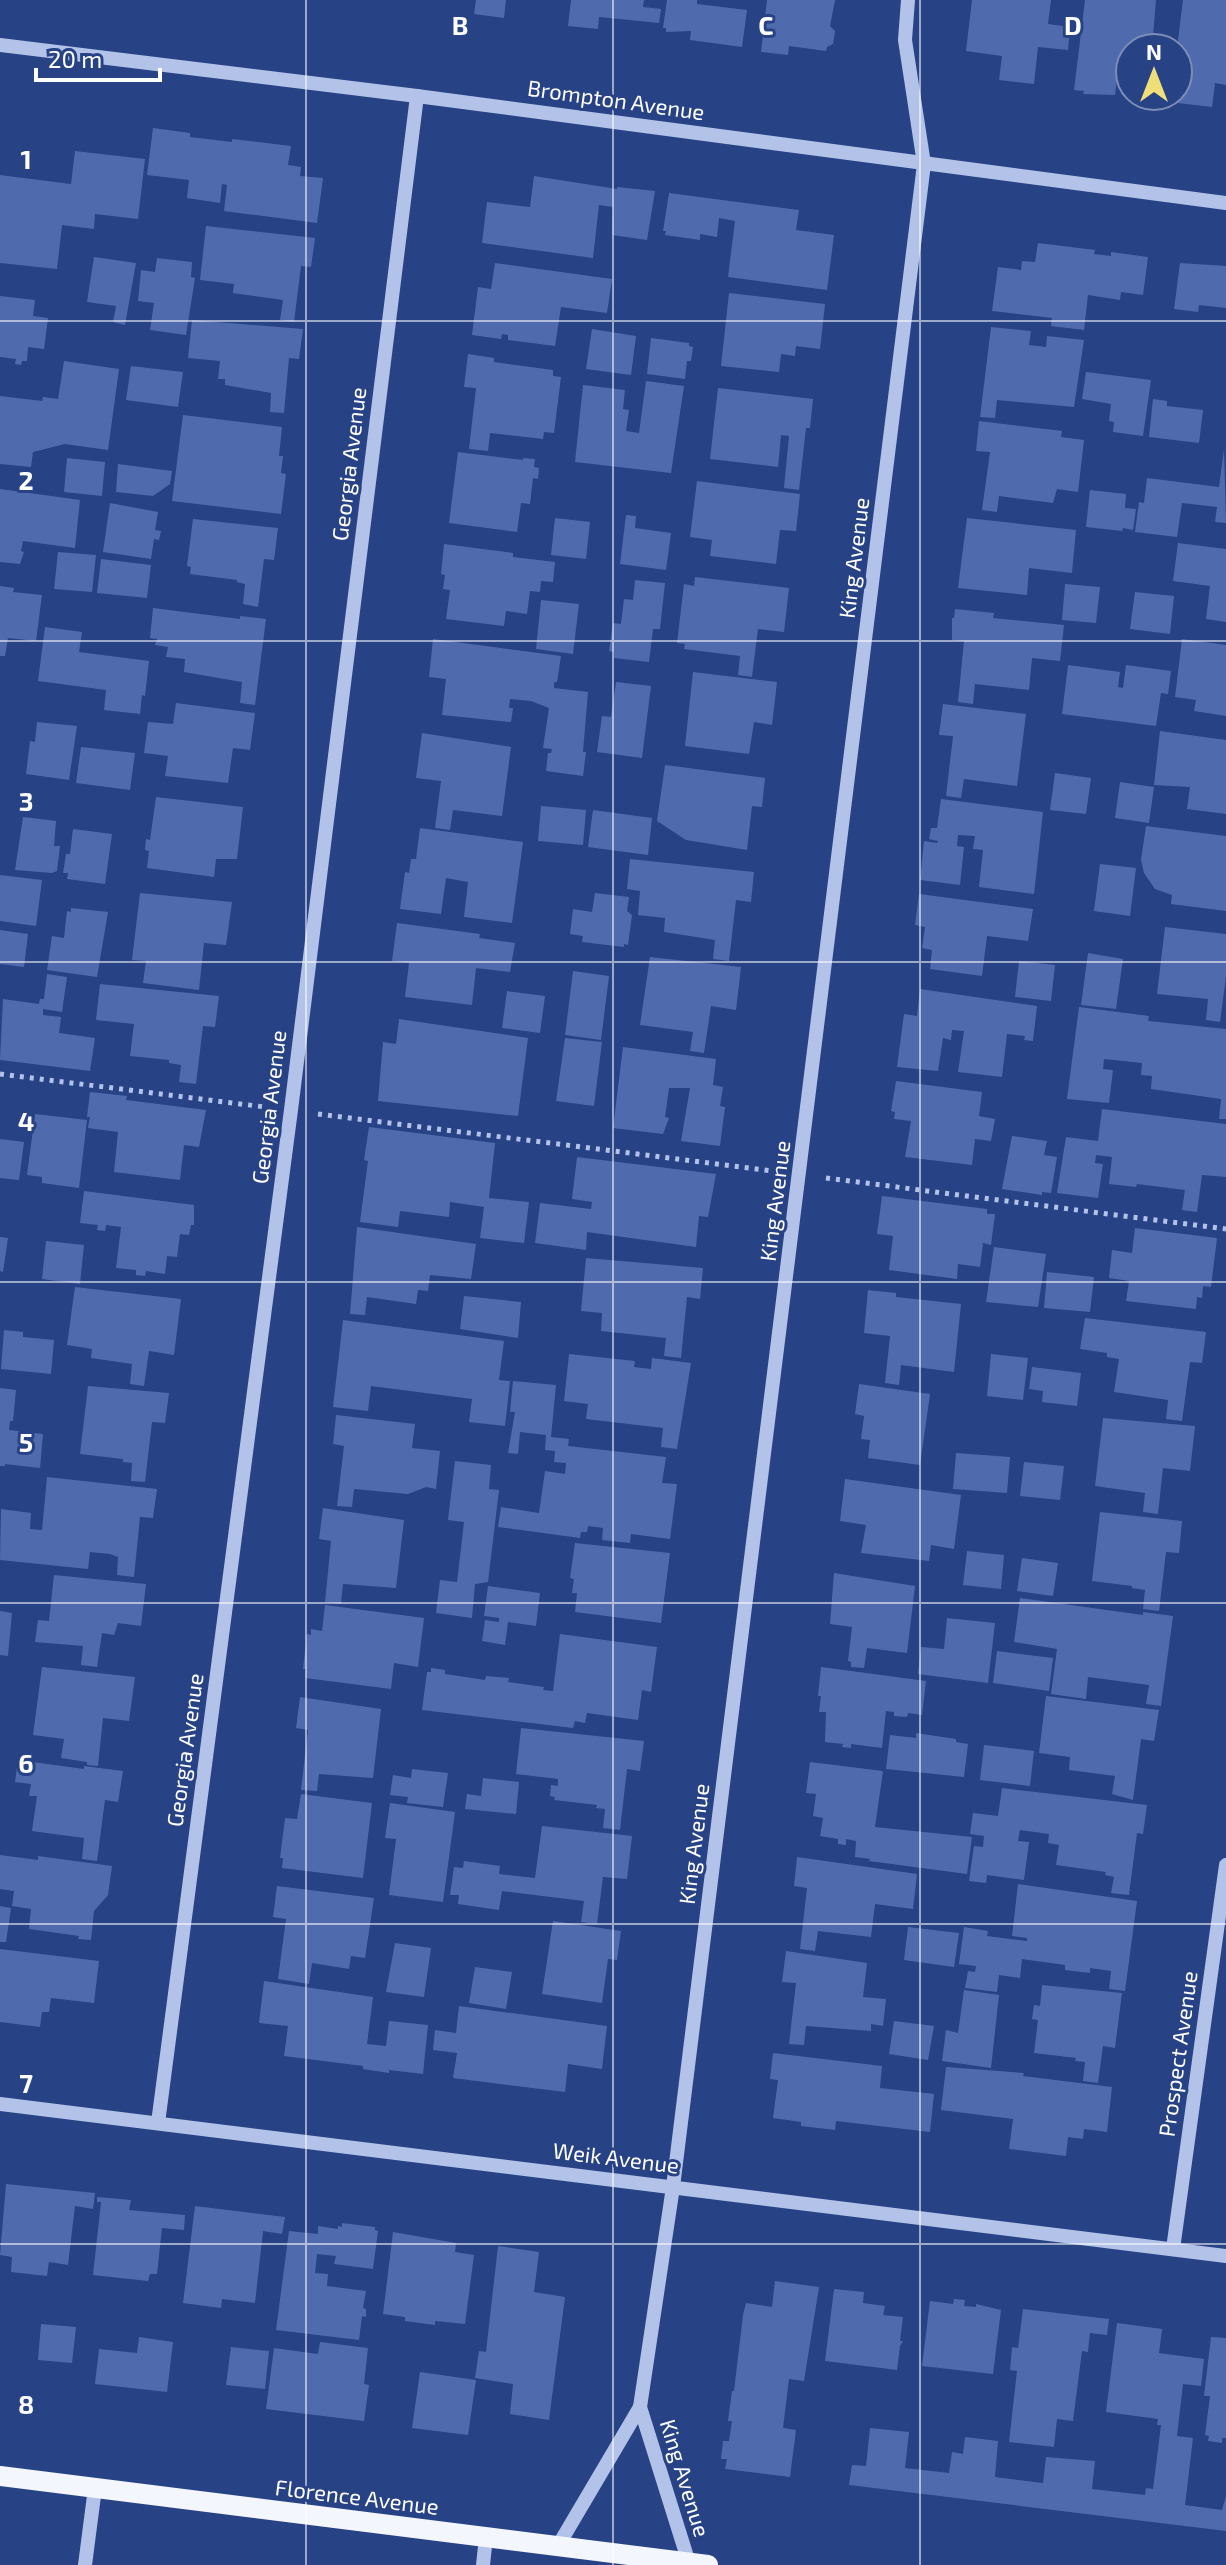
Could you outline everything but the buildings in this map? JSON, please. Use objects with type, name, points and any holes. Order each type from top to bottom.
[{"type":"main road","name":"Florence Avenue","points":[[0,2476],[558,2546],[613,2559],[698,2564]]},
{"type":"street","name":"King Avenue","points":[[558,2546],[640,2407],[673,2187],[924,164],[905,40],[908,0]]},
{"type":"street","name":"Brompton Avenue","points":[[0,45],[417,96],[1226,203]]},
{"type":"street","name":"Georgia Avenue","points":[[158,2123],[291,1110],[417,96]]},
{"type":"street","name":"Prospect Avenue","points":[[1173,2249],[1226,1865]]},
{"type":"street","name":"Weik Avenue","points":[[0,2104],[1226,2256]]},
{"type":"street","name":"King Avenue","points":[[640,2407],[698,2564]]},
{"type":"street","points":[[85,2565],[95,2488]]},
{"type":"street","points":[[483,2565],[486,2537]]},
{"type":"path","points":[[0,1074],[1226,1229]]}]
